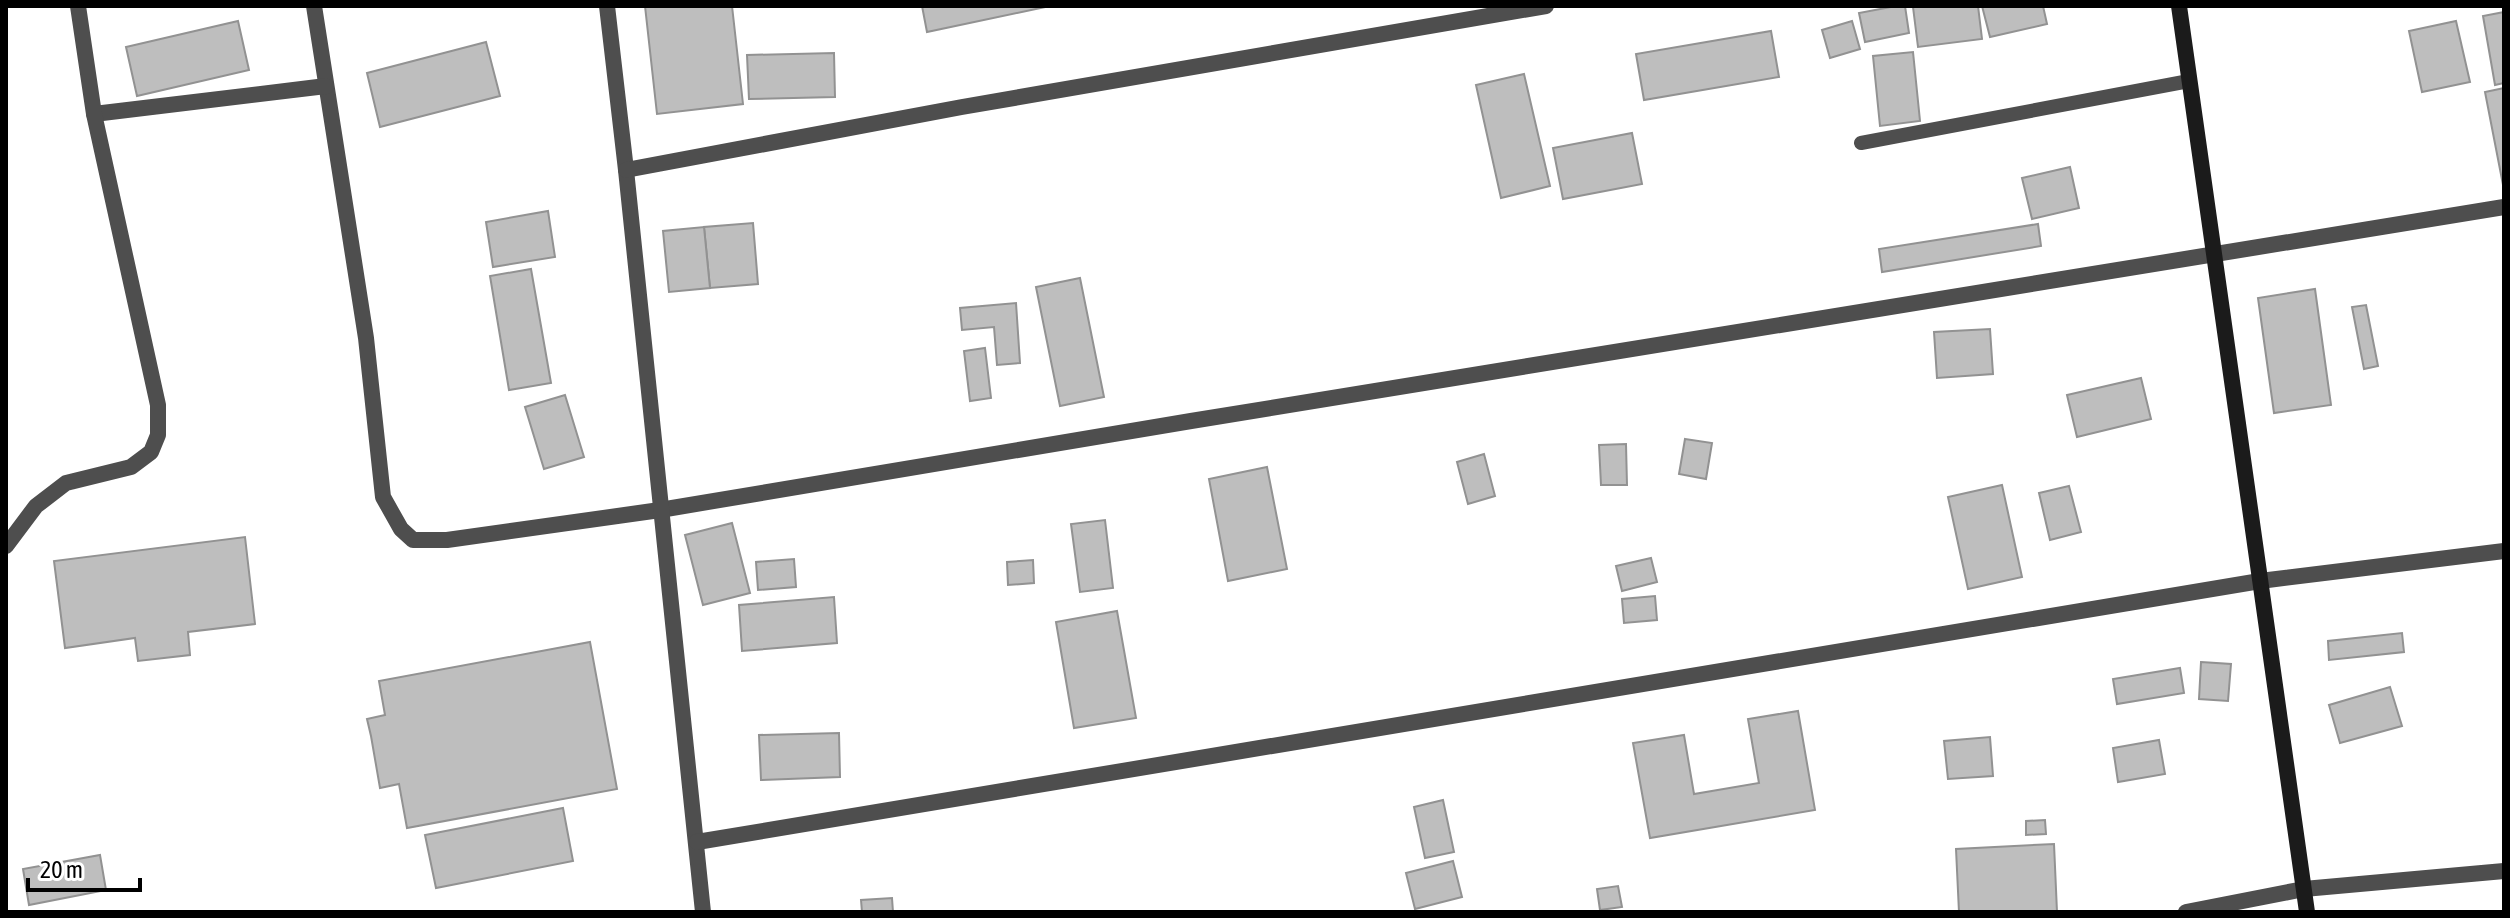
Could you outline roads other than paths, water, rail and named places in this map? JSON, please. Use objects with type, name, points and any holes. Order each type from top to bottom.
[{"type":"street","points":[[6,546],[36,506],[66,483],[131,467],[151,452],[158,435],[158,405],[94,114],[78,6]]},
{"type":"street","points":[[314,6],[366,338],[383,497],[401,529],[413,540],[447,540],[660,510],[2504,207]]},
{"type":"street","points":[[607,6],[703,912]]},
{"type":"street","points":[[626,170],[978,104],[1546,6]]},
{"type":"street","points":[[2179,6],[2307,912]]},
{"type":"street","points":[[94,114],[326,86]]},
{"type":"street","points":[[697,842],[2260,581],[2504,551]]},
{"type":"street","points":[[2186,912],[2304,889],[2504,871]]},
{"type":"lane","points":[[1861,143],[2189,81]]}]
